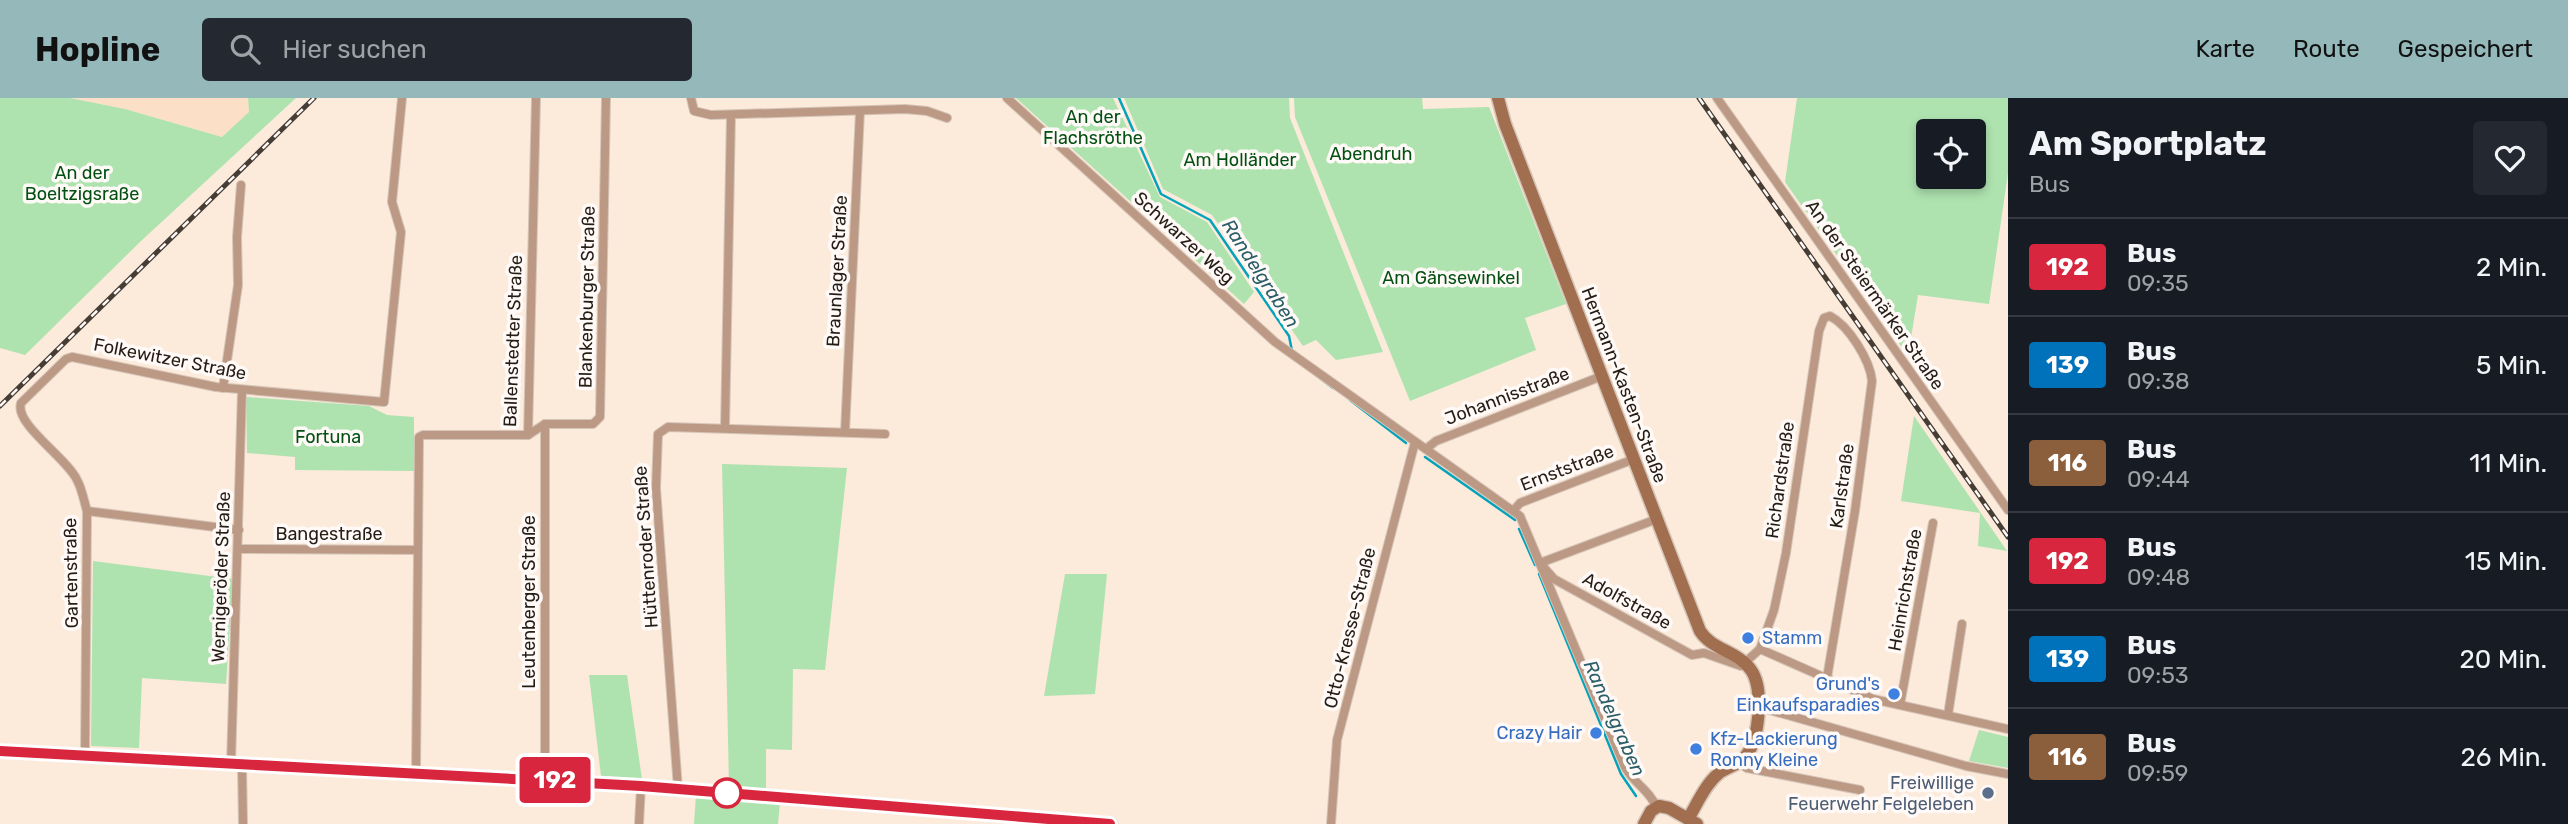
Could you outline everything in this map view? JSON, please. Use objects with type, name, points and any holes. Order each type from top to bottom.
[{"type":"street","name":"Folkewitzer Straße","points":[[20,414],[20,403],[66,359],[72,357],[223,388],[384,402],[401,232],[392,202],[402,98]]},
{"type":"street","name":"Ballenstedter Straße","points":[[415,774],[420,436],[528,435],[536,98]]},
{"type":"street","name":"Blankenburger Straße","points":[[545,424],[593,424],[600,417],[606,98]]},
{"type":"street","points":[[691,98],[694,111],[701,114],[905,109],[927,111],[947,118]]},
{"type":"street","name":"Schwarzer Weg","points":[[1007,98],[1283,348],[1415,442]]},
{"type":"street","name":"Hermann-Kasten-Straße","points":[[1498,98],[1505,124],[1696,622],[1707,647],[1746,663]]},
{"type":"street","name":"An der Steiermärker Straße","points":[[1717,98],[2008,510]]},
{"type":"street","name":"Braunlager Straße","points":[[845,432],[860,111]]},
{"type":"street","points":[[725,428],[731,115]]},
{"type":"street","points":[[223,388],[238,285],[237,237],[241,185]]},
{"type":"street","name":"Richardstraße","points":[[1760,649],[1774,610],[1786,553],[1820,325],[1826,316]]},
{"type":"street","name":"Karlstraße","points":[[1826,316],[1835,318],[1847,332],[1867,362],[1872,381],[1855,511],[1827,678]]},
{"type":"street","name":"Johannisstraße","points":[[1426,449],[1436,441],[1602,376]]},
{"type":"street","name":"Wernigeröder Straße","points":[[242,390],[237,764],[243,824]]},
{"type":"street","name":"Gartenstraße","points":[[20,414],[77,479],[87,511],[85,755]]},
{"type":"street","points":[[528,435],[545,424]]},
{"type":"street","name":"Leutenberger Straße","points":[[545,424],[545,780]]},
{"type":"street","name":"Hüttenroder Straße","points":[[678,789],[656,488],[657,438],[660,431],[668,427],[886,434]]},
{"type":"street","points":[[1415,442],[1514,510],[1524,523],[1625,766],[1632,779],[1653,798],[1657,807]]},
{"type":"street","name":"Otto-Kresse-Straße","points":[[1331,824],[1337,740],[1415,442]]},
{"type":"street","name":"Ernststraße","points":[[1514,510],[1520,503],[1634,459]]},
{"type":"street","points":[[87,511],[239,530]]},
{"type":"street","points":[[1540,563],[1657,519]]},
{"type":"street","name":"Heinrichstraße","points":[[1900,705],[1933,523]]},
{"type":"street","name":"Bangestraße","points":[[239,549],[418,550]]},
{"type":"street","name":"Adolfstraße","points":[[1540,563],[1554,579],[1692,655],[1707,647]]},
{"type":"street","points":[[1948,715],[1962,624]]},
{"type":"street","points":[[1657,807],[1669,807],[1692,821],[1717,775],[1739,763],[1752,745],[1759,707],[1759,684],[1746,663],[1760,649],[1873,699],[2008,729]]},
{"type":"street","points":[[1759,707],[1903,750],[1985,771],[2008,774]]},
{"type":"street","points":[[0,751],[641,786],[1111,824]]},
{"type":"street","points":[[1739,763],[1749,768],[1860,790]]},
{"type":"street","points":[[639,824],[641,786]]},
{"type":"street","points":[[1644,824],[1657,807]]},
{"type":"shaded area","points":[[70,98],[248,98],[249,112],[222,137],[125,109]]},
{"type":"green space","name":"An der Boeltzigsraße","points":[[0,98],[70,98],[125,109],[222,137],[249,112],[248,98],[296,98],[141,241],[25,355],[0,348]]},
{"type":"green space","name":"An der Flachsröthe","points":[[1016,98],[1113,98],[1160,197],[1207,222],[1254,292],[1244,304]]},
{"type":"green space","name":"Am Holländer","points":[[1124,98],[1289,98],[1290,118],[1383,352],[1336,360],[1316,340],[1303,346],[1212,215],[1163,189]]},
{"type":"green space","name":"Am Gänsewinkel","points":[[1294,98],[1422,98],[1423,109],[1489,107],[1566,304],[1525,318],[1536,350],[1410,401],[1295,117]]},
{"type":"green space","points":[[1797,98],[2008,98],[2008,173],[1989,304],[1918,295],[1908,356],[1785,182]]},
{"type":"green space","name":"Fortuna","points":[[246,397],[369,406],[387,415],[414,417],[414,471],[295,470],[295,457],[247,453]]},
{"type":"green space","points":[[1914,416],[2007,551],[1978,546],[1980,513],[1901,501]]},
{"type":"green space","points":[[722,464],[847,468],[825,670],[793,669],[792,750],[766,749],[766,789],[729,786]]},
{"type":"green space","points":[[93,561],[233,579],[226,684],[142,678],[139,748],[91,746]]},
{"type":"green space","points":[[1065,574],[1107,574],[1095,694],[1044,696]]},
{"type":"green space","points":[[589,675],[627,675],[642,779],[601,776]]},
{"type":"green space","points":[[1979,730],[2008,737],[2008,768],[1969,761]]},
{"type":"green space","points":[[696,795],[780,802],[778,824],[694,824]]},
{"type":"waterway","name":"Randelgraben","points":[[1119,98],[1161,194],[1210,220],[1289,336],[1292,351]]},
{"type":"waterway","name":"Randelgraben","points":[[1292,357],[1333,388]]},
{"type":"waterway","name":"Randelgraben","points":[[1350,400],[1406,443]]},
{"type":"waterway","name":"Randelgraben","points":[[1425,457],[1515,520]]},
{"type":"waterway","name":"Randelgraben","points":[[1519,529],[1535,565]]},
{"type":"waterway","name":"Randelgraben","points":[[1539,574],[1621,774],[1636,796]]},
{"type":"railway","points":[[0,406],[314,98]]},
{"type":"railway","points":[[1699,98],[2008,537]]},
{"type":"bus line","name":"192","points":[[0,751],[641,786],[1110,824]]},
{"type":"place","name":"Stamm","points":[[1748,638]]},
{"type":"place","name":"Grund's Einkaufsparadies","points":[[1894,694]]},
{"type":"place","name":"Crazy Hair","points":[[1596,733]]},
{"type":"place","name":"Kfz-Lackierung Ronny Kleine","points":[[1696,749]]},
{"type":"place","name":"Freiwillige Feuerwehr Felgeleben","points":[[1988,793]]},
{"type":"park label","name":"Abendruh","points":[[1371,154]]}]
